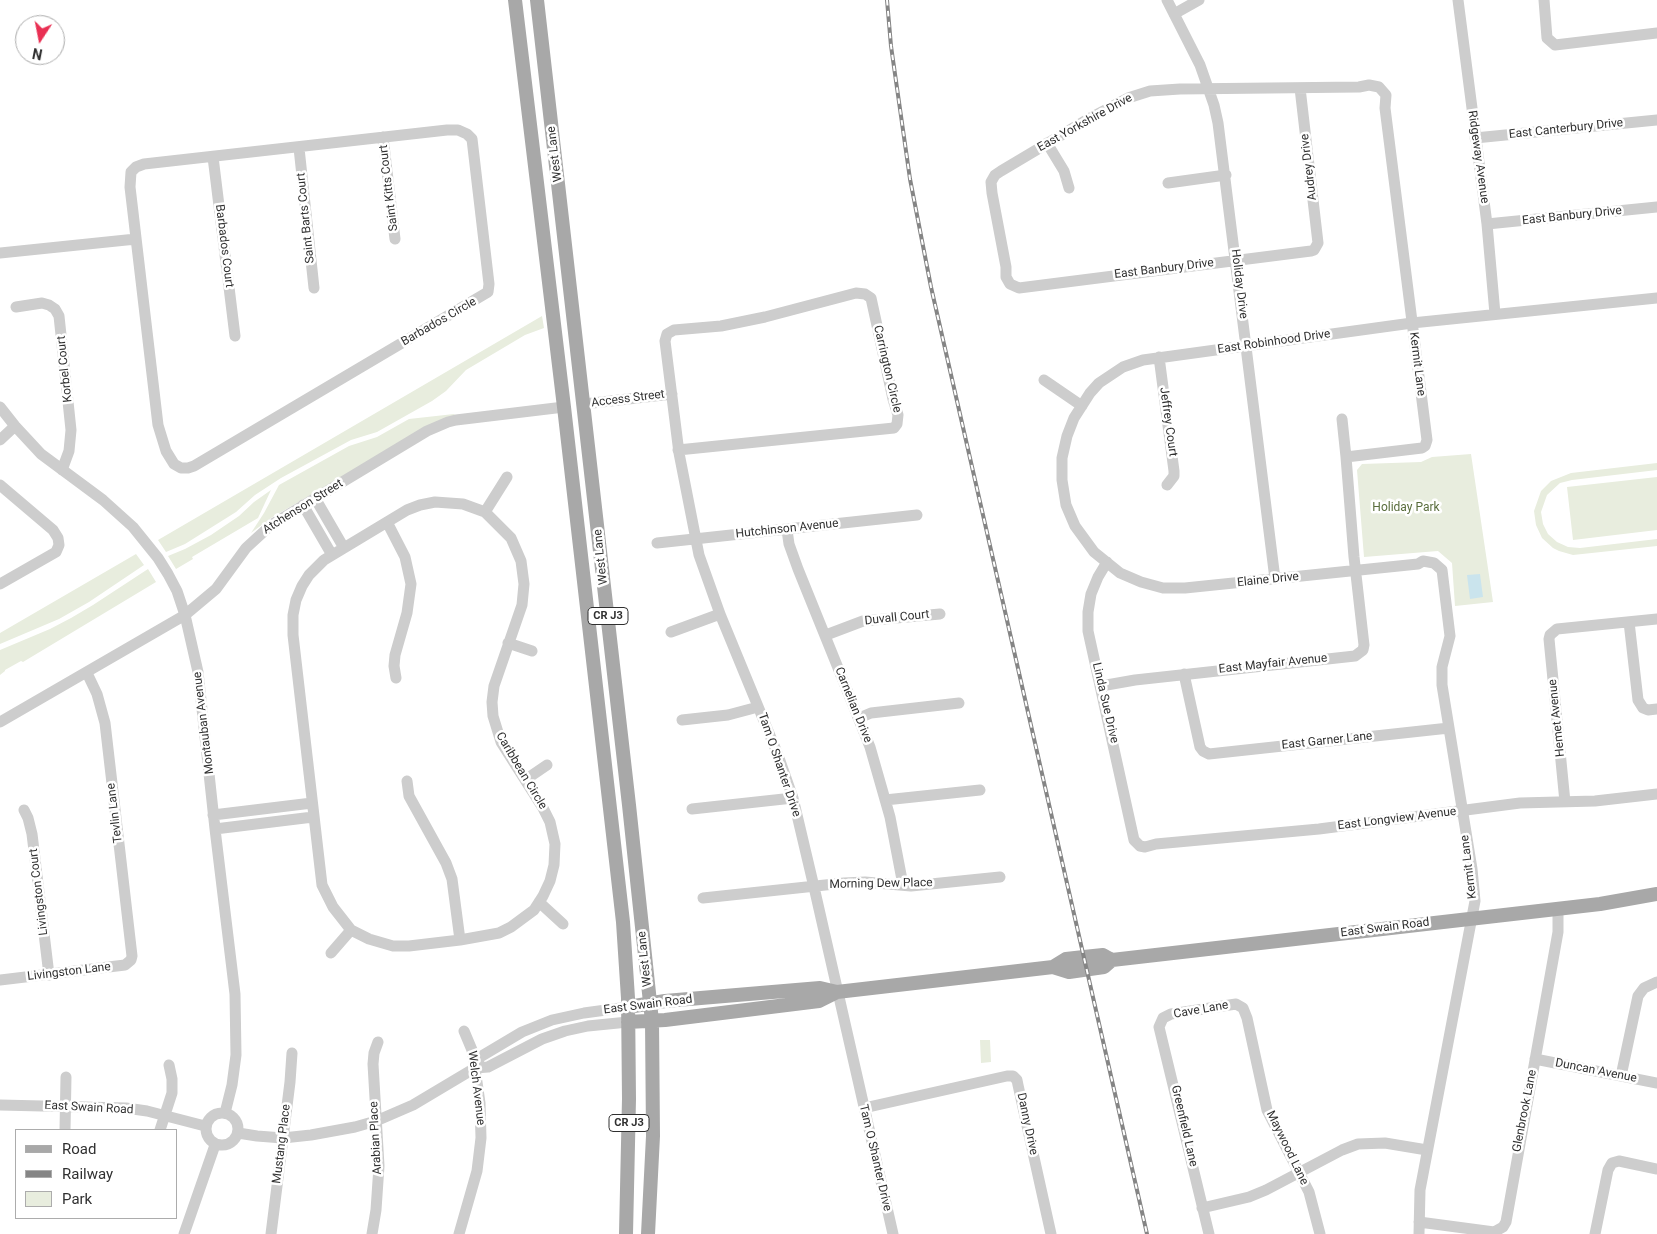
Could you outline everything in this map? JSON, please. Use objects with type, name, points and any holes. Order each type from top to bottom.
[{"type":"main road","name":"West Lane","points":[[515,0],[622,912],[628,1007],[630,1099],[626,1234]]},
{"type":"main road","name":"West Lane","points":[[536,0],[584,404],[652,1021],[653,1136],[648,1234]]},
{"type":"main road","name":"East Swain Road","points":[[628,1007],[820,988],[837,992],[1053,967],[1068,972],[1104,967],[1112,960],[1600,904],[1657,894]]},
{"type":"main road","name":"East Swain Road","points":[[628,1022],[652,1021],[819,1001],[837,992]]},
{"type":"street","name":"Holiday Drive","points":[[1166,0],[1200,65],[1218,123],[1275,579]]},
{"type":"street","points":[[1174,14],[1199,0]]},
{"type":"street","name":"Ridgeway Avenue","points":[[1458,0],[1487,224],[1495,314]]},
{"type":"street","points":[[1544,0],[1547,38],[1555,45],[1657,33]]},
{"type":"street","name":"East Yorkshire Drive","points":[[1010,284],[1006,277],[1006,267],[991,182],[995,175],[1120,102],[1138,94],[1162,89],[1375,86],[1382,90]]},
{"type":"street","name":"Audrey Drive","points":[[1300,88],[1317,247]]},
{"type":"street","name":"Kermit Lane","points":[[1346,457],[1395,452],[1425,446],[1427,438],[1386,118],[1386,95],[1382,90]]},
{"type":"street","name":"East Canterbury Drive","points":[[1475,138],[1657,120]]},
{"type":"street","name":"Barbados Circle","points":[[458,130],[467,134],[472,139],[489,284],[488,292],[188,468],[181,468],[174,464],[160,437],[130,187],[131,172],[136,167],[144,164],[298,148],[458,130]]},
{"type":"street","name":"Saint Kitts Court","points":[[383,137],[395,239]]},
{"type":"street","points":[[1047,143],[1064,171],[1069,188]]},
{"type":"street","name":"Saint Barts Court","points":[[298,148],[314,288]]},
{"type":"street","name":"Barbados Court","points":[[213,157],[235,336]]},
{"type":"street","points":[[1168,183],[1226,175]]},
{"type":"street","name":"East Banbury Drive","points":[[1487,224],[1657,207]]},
{"type":"street","points":[[0,253],[136,239]]},
{"type":"street","name":"East Banbury Drive","points":[[1010,284],[1019,288],[1311,251],[1317,247]]},
{"type":"street","name":"Carrington Circle","points":[[670,331],[721,326],[765,317],[856,293],[865,294],[872,301],[898,420],[894,428],[888,429],[678,450]]},
{"type":"street","name":"East Robinhood Drive","points":[[1107,562],[1094,552],[1081,536],[1070,516],[1064,494],[1062,469],[1064,447],[1074,418],[1099,383],[1113,372],[1136,362],[1159,357],[1412,323],[1657,298]]},
{"type":"street","name":"Korbel Court","points":[[16,307],[49,305],[55,308],[59,316],[71,430],[69,451],[62,470]]},
{"type":"street","name":"Tam O Shanter Drive","points":[[670,331],[665,337],[665,341],[678,450],[695,538],[720,614],[792,798],[814,886],[893,1234]]},
{"type":"street","name":"Jeffrey Court","points":[[1159,357],[1174,470],[1174,476],[1167,485]]},
{"type":"street","points":[[1044,380],[1082,406]]},
{"type":"street","name":"Access Street","points":[[584,404],[672,394]]},
{"type":"street","name":"Montauban Avenue","points":[[0,407],[14,426],[42,454],[119,513],[146,542],[177,591],[185,616],[198,672],[236,1004],[236,1061],[225,1113]]},
{"type":"street","name":"Atchenson Street","points":[[0,722],[185,616],[216,589],[255,538],[270,525],[427,431],[448,422],[564,407]]},
{"type":"street","points":[[1342,419],[1356,570]]},
{"type":"street","points":[[0,440],[14,426]]},
{"type":"street","points":[[485,512],[507,477]]},
{"type":"street","points":[[0,485],[54,530],[59,545],[56,552],[0,584]]},
{"type":"street","points":[[315,498],[344,548]]},
{"type":"street","name":"Caribbean Circle","points":[[435,502],[463,504],[485,512],[503,529],[516,547],[523,568],[524,584],[522,605],[494,686],[493,716],[501,742],[550,822],[555,844],[553,872],[543,896],[534,910],[505,930],[487,936],[460,940],[393,946],[369,939],[351,930],[333,907],[322,885],[293,636],[293,615],[299,593],[309,575],[324,560],[407,510],[435,502]]},
{"type":"street","points":[[303,505],[332,555]]},
{"type":"street","name":"Hutchinson Avenue","points":[[657,543],[917,515]]},
{"type":"street","points":[[387,522],[405,558],[411,584],[407,613],[395,655],[396,678]]},
{"type":"street","name":"Carnelian Drive","points":[[787,530],[789,544],[798,570],[870,747],[886,800],[902,885]]},
{"type":"street","name":"Elaine Drive","points":[[1107,562],[1130,578],[1163,588],[1185,588],[1423,562],[1434,563]]},
{"type":"street","name":"Linda Sue Drive","points":[[1107,562],[1093,587],[1088,612],[1088,630],[1134,840],[1138,844]]},
{"type":"street","name":"Kermit Lane","points":[[1419,1228],[1420,1190],[1475,901],[1472,869],[1441,676],[1450,629],[1442,570],[1434,563]]},
{"type":"street","name":"East Mayfair Avenue","points":[[1101,686],[1135,680],[1360,654],[1364,645],[1356,570]]},
{"type":"street","points":[[671,632],[720,614]]},
{"type":"street","name":"Duvall Court","points":[[826,635],[863,621],[940,614]]},
{"type":"street","points":[[1657,619],[1629,622],[1638,700],[1643,708],[1648,710],[1657,709]]},
{"type":"street","name":"Hemet Avenue","points":[[1565,802],[1549,639],[1551,633],[1558,629],[1629,622]]},
{"type":"street","points":[[508,643],[532,651]]},
{"type":"street","name":"Tevlin Lane","points":[[87,673],[97,694],[105,723],[132,956]]},
{"type":"street","name":"East Garner Lane","points":[[1184,674],[1200,748],[1209,754],[1449,728]]},
{"type":"street","points":[[859,718],[871,713],[959,703]]},
{"type":"street","points":[[682,720],[728,715],[758,707]]},
{"type":"street","points":[[525,780],[546,765]]},
{"type":"street","points":[[406,781],[409,796],[446,863],[452,879],[460,940]]},
{"type":"street","points":[[886,800],[980,790]]},
{"type":"street","name":"East Longview Avenue","points":[[1138,844],[1145,847],[1319,829],[1520,802],[1595,801],[1657,794]]},
{"type":"street","points":[[692,809],[792,798]]},
{"type":"street","points":[[214,815],[312,803]]},
{"type":"street","name":"Livingston Court","points":[[24,810],[32,834],[49,975]]},
{"type":"street","points":[[215,829],[313,817]]},
{"type":"street","name":"Morning Dew Place","points":[[703,898],[864,882],[902,885],[1000,877]]},
{"type":"street","points":[[539,902],[563,924]]},
{"type":"street","name":"Glenbrook Lane","points":[[1419,1228],[1494,1232],[1503,1227],[1506,1222],[1558,932],[1558,909]]},
{"type":"street","points":[[332,953],[351,930]]},
{"type":"street","name":"Livingston Lane","points":[[0,980],[125,965],[129,963],[132,956]]},
{"type":"street","points":[[1622,1076],[1638,996],[1648,985],[1657,982]]},
{"type":"street","name":"Cave Lane","points":[[1163,1018],[1171,1014],[1225,1004],[1240,1006]]},
{"type":"street","name":"Maywood Lane","points":[[1240,1006],[1243,1008],[1247,1018],[1267,1110],[1309,1192],[1320,1234]]},
{"type":"street","name":"East Swain Road","points":[[476,1068],[480,1057],[522,1032],[552,1020],[584,1013],[628,1007]]},
{"type":"street","name":"Greenfield Lane","points":[[1163,1018],[1160,1022],[1160,1032],[1168,1056],[1209,1234]]},
{"type":"street","name":"East Swain Road","points":[[238,1133],[282,1138],[333,1132],[376,1121],[414,1105],[476,1068],[488,1067],[542,1039],[588,1026],[628,1022]]},
{"type":"street","name":"Welch Avenue","points":[[459,1234],[477,1171],[481,1121],[476,1068],[472,1050],[464,1031]]},
{"type":"street","name":"Arabian Place","points":[[372,1234],[378,1188],[378,1144],[372,1064],[378,1042]]},
{"type":"street","name":"Mustang Place","points":[[271,1234],[292,1053]]},
{"type":"street","name":"Duncan Avenue","points":[[1535,1059],[1657,1083]]},
{"type":"street","points":[[160,1129],[172,1093],[169,1065]]},
{"type":"street","name":"Danny Drive","points":[[864,1108],[1013,1076],[1018,1084],[1051,1234]]},
{"type":"street","points":[[65,1129],[66,1077]]},
{"type":"street","name":"East Swain Road","points":[[0,1105],[126,1108],[205,1126]]},
{"type":"street","points":[[225,1113],[234,1119],[238,1133],[232,1143],[221,1146],[215,1145],[207,1137],[205,1126],[207,1121],[215,1114],[225,1113]]},
{"type":"street","points":[[1202,1208],[1249,1197],[1342,1150],[1358,1144],[1385,1143],[1427,1150]]},
{"type":"street","points":[[184,1234],[215,1145]]},
{"type":"street","points":[[1595,1234],[1608,1170],[1612,1163],[1619,1161],[1657,1169]]},
{"type":"green space","points":[[542,316],[544,328],[525,335],[466,370],[446,391],[432,401],[377,432],[351,440],[281,478],[255,495],[236,512],[185,544],[166,552],[158,540]]},
{"type":"green space","points":[[454,414],[423,429],[271,518],[251,533],[279,485],[349,446],[377,437],[409,419]]},
{"type":"green space","name":"Holiday Park","points":[[1471,454],[1493,602],[1455,606],[1452,563],[1438,551],[1364,557],[1357,470],[1362,464],[1421,462],[1432,457]]},
{"type":"green space","points":[[1657,463],[1657,470],[1560,483],[1547,495],[1541,512],[1543,524],[1548,534],[1557,542],[1568,547],[1580,548],[1657,539],[1657,546],[1573,555],[1553,548],[1542,538],[1536,525],[1534,511],[1541,491],[1551,481],[1571,473]]},
{"type":"green space","points":[[1657,477],[1657,530],[1573,540],[1567,487]]},
{"type":"green space","points":[[271,490],[258,518],[192,557],[193,559],[176,569],[168,556],[211,535],[239,516]]},
{"type":"green space","points":[[136,554],[144,565],[89,602],[59,619],[0,644],[0,633]]},
{"type":"green space","points":[[148,569],[156,582],[23,662],[21,661],[5,670],[0,675],[0,650],[71,618]]},
{"type":"green space","points":[[980,1040],[990,1040],[991,1062],[981,1063]]},
{"type":"water","points":[[1480,574],[1483,597],[1470,599],[1467,575]]},
{"type":"railway","points":[[887,0],[891,46],[910,179],[931,287],[1147,1234]]}]
